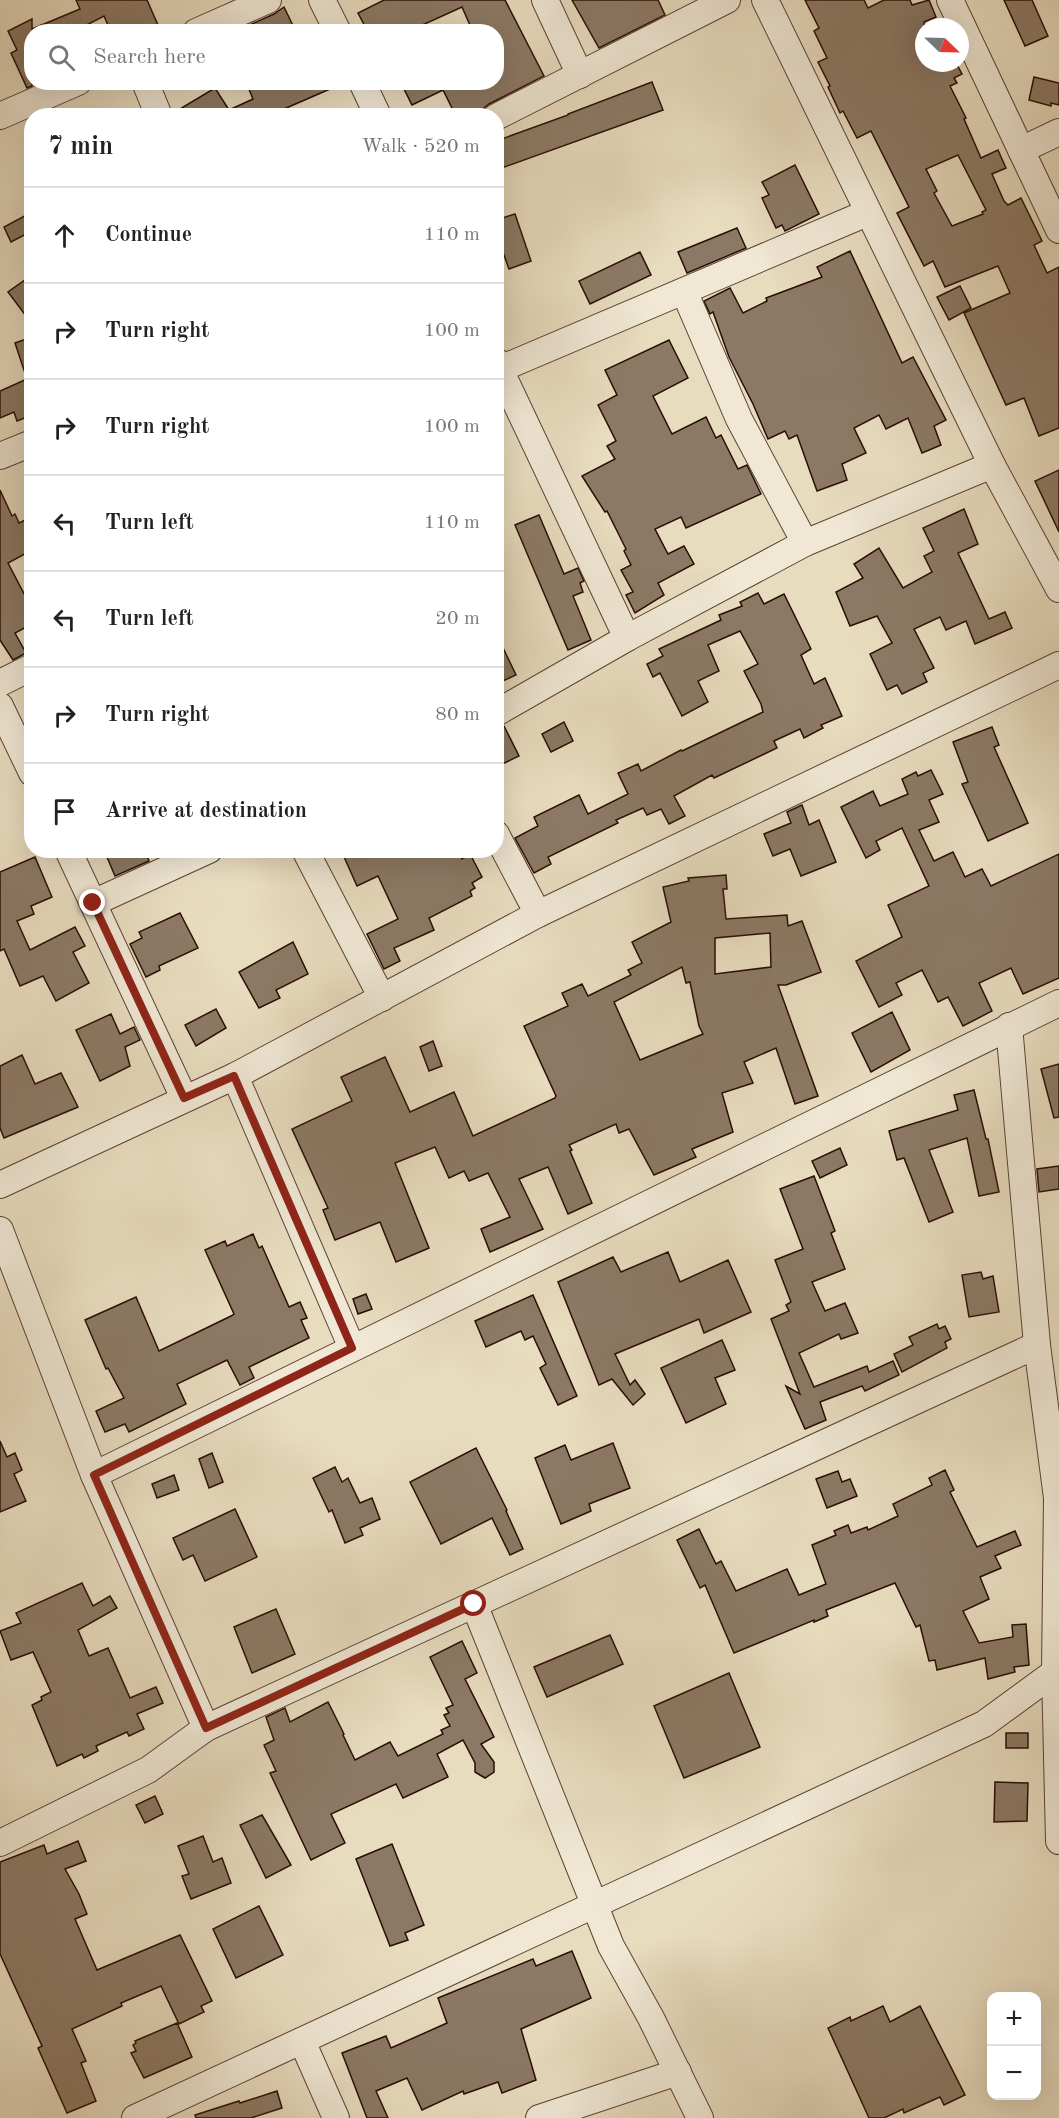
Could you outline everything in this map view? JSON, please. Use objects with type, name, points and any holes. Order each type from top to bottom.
[{"type":"street","points":[[214,24],[268,0]]},
{"type":"street","points":[[322,0],[334,24]]},
{"type":"street","points":[[545,0],[580,75]]},
{"type":"street","points":[[504,113],[727,0]]},
{"type":"street","points":[[765,0],[992,465],[1059,589]]},
{"type":"street","points":[[950,0],[1059,230]]},
{"type":"street","points":[[0,116],[60,90]]},
{"type":"street","points":[[148,90],[156,108]]},
{"type":"street","points":[[366,90],[374,108]]},
{"type":"street","points":[[1021,150],[1059,132]]},
{"type":"street","points":[[504,363],[684,291],[867,213]]},
{"type":"street","points":[[684,291],[739,419],[805,543]]},
{"type":"street","points":[[504,376],[627,638]]},
{"type":"street","points":[[0,456],[24,446]]},
{"type":"street","points":[[504,708],[627,638],[805,543],[992,465]]},
{"type":"street","points":[[2,1179],[234,1076],[538,914],[1059,665]]},
{"type":"street","points":[[0,683],[24,671]]},
{"type":"street","points":[[0,706],[24,756]]},
{"type":"street","points":[[504,849],[538,914]]},
{"type":"street","points":[[72,858],[184,1098]]},
{"type":"street","points":[[93,903],[191,858]]},
{"type":"street","points":[[309,858],[382,998]]},
{"type":"street","points":[[94,1475],[1059,1002]]},
{"type":"street","points":[[1009,1026],[1037,1345],[1057,1498],[1058,1619],[1055,1672],[1059,1841]]},
{"type":"street","points":[[234,1076],[352,1348]]},
{"type":"street","points":[[0,1230],[94,1475],[206,1728]]},
{"type":"street","points":[[0,1843],[148,1770],[206,1728],[1037,1345]]},
{"type":"street","points":[[474,1604],[611,1947],[651,2018],[700,2118]]},
{"type":"street","points":[[135,2118],[984,1724],[1055,1672]]},
{"type":"street","points":[[302,2041],[336,2118]]},
{"type":"street","points":[[539,2118],[678,2072]]},
{"type":"building","points":[[76,0],[147,0],[158,24],[108,24],[104,16],[88,24],[44,24],[80,9]]},
{"type":"building","points":[[384,0],[505,0],[544,76],[484,108],[452,108],[443,90],[504,90],[504,24],[469,24],[462,7],[425,24],[364,24],[358,13]]},
{"type":"building","points":[[572,0],[658,0],[665,15],[599,48]]},
{"type":"building","points":[[805,0],[864,0],[868,8],[884,0],[910,0],[912,5],[929,0],[936,17],[915,18],[915,72],[961,72],[962,74],[954,78],[957,83],[950,86],[966,118],[964,119],[981,158],[998,150],[1006,168],[992,174],[1004,201],[1008,205],[1021,198],[1042,241],[1034,245],[1047,273],[1059,267],[1059,428],[1039,436],[1024,398],[1006,405],[964,313],[1010,293],[998,266],[945,287],[933,261],[924,266],[897,213],[909,207],[871,131],[857,138],[843,111],[840,113],[818,62],[827,58],[814,31],[819,28]],"holes":[[[958,155],[986,210],[982,212],[983,214],[952,226],[934,193],[937,191],[926,169]]]},
{"type":"building","points":[[1004,0],[1032,0],[1048,36],[1025,46]]},
{"type":"building","points":[[284,7],[292,24],[252,24]]},
{"type":"building","points":[[32,19],[32,24],[24,24],[24,81],[11,53],[17,50],[8,31]]},
{"type":"building","points":[[1034,77],[1059,83],[1059,105],[1051,103],[1051,106],[1029,100]]},
{"type":"building","points":[[652,82],[663,110],[504,167],[504,138]]},
{"type":"building","points":[[212,90],[216,90],[228,108],[181,108]]},
{"type":"building","points":[[249,90],[328,90],[286,108],[233,108],[253,99]]},
{"type":"building","points":[[404,90],[443,90],[412,105]]},
{"type":"building","points":[[795,165],[819,214],[785,231],[782,225],[776,228],[762,198],[769,195],[762,182]]},
{"type":"building","points":[[515,214],[531,261],[509,269],[504,255],[504,217]]},
{"type":"building","points":[[24,216],[24,235],[11,242],[4,227]]},
{"type":"building","points":[[737,228],[746,248],[687,273],[678,252]]},
{"type":"building","points":[[850,251],[902,363],[913,357],[946,420],[934,426],[941,445],[922,453],[908,418],[886,429],[879,415],[854,428],[866,453],[842,464],[847,480],[817,491],[797,435],[789,439],[785,431],[768,439],[729,357],[713,312],[710,314],[704,301],[730,288],[743,313],[767,301],[766,298],[822,277],[817,267]]},
{"type":"building","points":[[640,252],[651,275],[590,304],[579,281]]},
{"type":"building","points":[[24,281],[24,313],[8,292]]},
{"type":"building","points":[[960,286],[971,308],[949,320],[937,297]]},
{"type":"building","points":[[24,340],[24,370],[15,343]]},
{"type":"building","points":[[669,340],[688,378],[653,396],[672,434],[706,417],[716,438],[721,435],[738,469],[747,465],[761,494],[686,528],[681,517],[655,529],[668,554],[684,546],[694,564],[658,583],[664,595],[635,613],[626,595],[633,592],[621,570],[631,565],[624,551],[626,549],[607,511],[605,512],[582,476],[615,459],[607,446],[616,441],[598,405],[617,395],[605,370]]},
{"type":"building","points":[[24,380],[24,418],[17,421],[14,412],[0,418],[0,391]]},
{"type":"building","points":[[1059,470],[1059,532],[1035,481]]},
{"type":"building","points":[[0,490],[12,516],[15,514],[19,523],[24,521],[24,554],[8,563],[24,594],[24,628],[15,633],[24,649],[24,654],[13,660],[0,640]]},
{"type":"building","points":[[964,509],[978,544],[958,553],[989,619],[1005,612],[1012,628],[975,644],[966,621],[946,630],[940,617],[914,629],[934,668],[923,673],[927,682],[902,694],[897,685],[887,690],[870,654],[892,643],[877,616],[850,626],[836,592],[863,578],[854,564],[879,548],[903,588],[932,572],[924,556],[934,551],[923,528]]},
{"type":"building","points":[[539,515],[564,574],[578,568],[584,581],[580,583],[583,592],[573,596],[591,640],[568,650],[515,525]]},
{"type":"building","points":[[758,593],[764,604],[784,594],[811,649],[801,655],[814,684],[825,678],[842,716],[821,725],[823,728],[804,738],[800,729],[774,741],[777,748],[714,778],[712,775],[674,796],[685,816],[669,824],[661,809],[647,815],[643,808],[616,820],[618,823],[548,857],[551,864],[534,873],[515,838],[538,826],[534,817],[579,795],[588,814],[628,794],[618,773],[638,764],[641,771],[763,712],[744,671],[758,664],[740,631],[708,645],[719,671],[698,681],[708,702],[682,716],[660,673],[653,677],[647,664],[663,656],[659,649],[721,620],[719,615],[742,606],[740,602]]},
{"type":"building","points":[[504,650],[516,675],[504,680]]},
{"type":"building","points":[[564,722],[573,741],[551,752],[542,734]]},
{"type":"building","points":[[504,726],[519,756],[504,763]]},
{"type":"building","points":[[992,727],[999,745],[994,747],[1028,823],[988,841],[962,784],[968,782],[953,742]]},
{"type":"building","points":[[931,770],[943,794],[929,800],[939,822],[919,830],[934,861],[953,852],[965,877],[982,869],[991,886],[1059,854],[1059,978],[1023,994],[1011,968],[979,983],[992,1011],[963,1026],[948,997],[938,1002],[922,970],[896,983],[902,995],[879,1007],[856,961],[902,937],[888,905],[929,886],[902,828],[876,841],[880,850],[866,858],[841,807],[873,791],[880,806],[908,794],[902,779],[916,772],[918,776]]},
{"type":"building","points":[[802,805],[809,825],[819,820],[836,862],[801,876],[790,849],[773,856],[764,834],[791,823],[787,812]]},
{"type":"building","points":[[35,858],[52,897],[31,906],[34,914],[17,921],[30,950],[75,927],[85,946],[73,952],[89,983],[56,1001],[43,976],[20,986],[4,949],[0,951],[0,872]]},
{"type":"building","points":[[107,858],[148,858],[149,861],[115,876]]},
{"type":"building","points":[[345,858],[472,858],[482,877],[472,883],[475,888],[470,891],[472,896],[429,918],[434,930],[394,948],[400,961],[384,969],[367,934],[398,919],[378,876],[357,886]]},
{"type":"building","points":[[726,875],[727,889],[723,889],[726,919],[787,915],[788,926],[802,921],[821,972],[786,985],[778,985],[818,1096],[795,1104],[776,1048],[744,1062],[753,1083],[722,1093],[733,1132],[692,1149],[696,1157],[654,1175],[629,1129],[619,1133],[616,1124],[569,1145],[592,1203],[568,1214],[548,1167],[519,1179],[543,1229],[490,1252],[481,1229],[510,1217],[488,1173],[469,1181],[464,1171],[449,1178],[435,1147],[395,1163],[429,1248],[396,1262],[380,1222],[335,1240],[323,1210],[328,1208],[292,1129],[352,1101],[341,1077],[385,1057],[410,1112],[454,1092],[473,1136],[555,1098],[524,1026],[568,1006],[562,993],[582,984],[588,996],[631,975],[628,970],[642,963],[632,942],[671,922],[663,887],[689,881],[688,878]],"holes":[[[770,933],[771,967],[715,974],[715,938]],[[682,967],[686,983],[690,982],[699,1026],[703,1034],[640,1060],[614,1002]]]},
{"type":"building","points":[[180,913],[198,948],[159,966],[160,970],[146,977],[130,944],[142,938],[139,932]]},
{"type":"building","points":[[293,942],[308,974],[276,990],[280,998],[259,1008],[239,972]]},
{"type":"building","points":[[216,1009],[226,1028],[196,1046],[185,1025]]},
{"type":"building","points":[[892,1012],[910,1050],[871,1072],[852,1033]]},
{"type":"building","points":[[111,1014],[120,1034],[134,1027],[140,1040],[125,1047],[130,1066],[100,1081],[76,1030]]},
{"type":"building","points":[[433,1041],[442,1066],[429,1071],[420,1047]]},
{"type":"building","points":[[22,1055],[35,1084],[61,1073],[78,1107],[4,1138],[0,1128],[0,1066]]},
{"type":"building","points":[[1059,1064],[1059,1117],[1054,1118],[1041,1069]]},
{"type":"building","points":[[974,1090],[986,1139],[988,1139],[999,1192],[979,1196],[967,1138],[929,1150],[953,1212],[929,1222],[904,1158],[897,1160],[889,1131],[958,1110],[954,1095]]},
{"type":"building","points":[[840,1148],[847,1165],[820,1178],[812,1161]]},
{"type":"building","points":[[1059,1166],[1059,1189],[1039,1192],[1037,1169]]},
{"type":"building","points":[[814,1176],[835,1231],[831,1233],[845,1269],[812,1282],[825,1311],[845,1303],[858,1333],[841,1339],[839,1334],[799,1353],[814,1387],[867,1366],[869,1372],[893,1361],[899,1375],[865,1391],[862,1386],[820,1402],[826,1420],[805,1429],[786,1386],[800,1394],[771,1319],[789,1311],[786,1305],[791,1302],[775,1260],[803,1249],[780,1189]]},
{"type":"building","points":[[253,1234],[259,1248],[262,1246],[289,1307],[300,1302],[307,1318],[301,1320],[309,1338],[249,1367],[254,1378],[240,1385],[227,1360],[177,1384],[186,1404],[129,1432],[125,1424],[105,1432],[96,1411],[124,1398],[108,1368],[106,1369],[85,1320],[136,1297],[159,1351],[231,1316],[234,1314],[205,1250],[225,1241],[227,1246]]},
{"type":"building","points":[[668,1252],[680,1282],[728,1260],[751,1312],[704,1333],[699,1319],[615,1354],[630,1385],[635,1380],[645,1394],[633,1405],[612,1379],[599,1385],[558,1282],[613,1257],[621,1272]]},
{"type":"building","points":[[981,1272],[983,1279],[993,1276],[999,1312],[969,1317],[962,1275]]},
{"type":"building","points":[[366,1294],[372,1309],[358,1314],[353,1299]]},
{"type":"building","points":[[533,1295],[577,1396],[558,1405],[540,1368],[546,1364],[533,1336],[525,1340],[521,1331],[486,1347],[475,1321]]},
{"type":"building","points":[[937,1324],[939,1329],[945,1326],[951,1339],[945,1342],[947,1348],[902,1372],[894,1354],[913,1345],[909,1337]]},
{"type":"building","points":[[722,1340],[735,1370],[715,1378],[726,1404],[686,1423],[661,1368]]},
{"type":"building","points":[[0,1441],[7,1457],[15,1453],[22,1470],[14,1474],[26,1501],[0,1512]]},
{"type":"building","points":[[613,1443],[630,1488],[589,1504],[591,1511],[561,1524],[535,1458],[565,1445],[571,1460]]},
{"type":"building","points":[[476,1448],[507,1510],[523,1549],[510,1555],[492,1518],[441,1544],[410,1482]]},
{"type":"building","points":[[212,1453],[223,1482],[209,1488],[199,1459]]},
{"type":"building","points":[[335,1467],[342,1482],[348,1478],[360,1503],[372,1498],[380,1519],[360,1528],[363,1535],[345,1543],[332,1510],[329,1512],[313,1478]]},
{"type":"building","points":[[945,1470],[954,1490],[950,1492],[977,1547],[1015,1531],[1021,1545],[995,1556],[1001,1568],[980,1577],[989,1599],[963,1611],[979,1643],[1013,1637],[1012,1625],[1026,1624],[1029,1665],[1014,1667],[1015,1672],[988,1679],[985,1658],[937,1670],[935,1660],[929,1661],[920,1625],[916,1627],[895,1583],[826,1610],[828,1616],[734,1653],[705,1585],[700,1588],[677,1540],[699,1529],[716,1564],[721,1561],[736,1591],[787,1569],[799,1595],[826,1584],[812,1545],[836,1535],[834,1531],[848,1525],[851,1533],[867,1527],[868,1530],[898,1516],[893,1504],[932,1485],[929,1478]]},
{"type":"building","points":[[838,1471],[842,1482],[850,1479],[857,1496],[827,1508],[816,1479]]},
{"type":"building","points":[[174,1475],[179,1490],[157,1498],[152,1484]]},
{"type":"building","points":[[235,1509],[257,1557],[205,1581],[193,1555],[183,1560],[173,1538]]},
{"type":"building","points":[[82,1583],[93,1606],[110,1596],[117,1608],[78,1630],[89,1656],[108,1648],[130,1698],[156,1687],[163,1703],[137,1714],[144,1729],[129,1736],[127,1732],[96,1746],[98,1751],[84,1758],[82,1754],[57,1766],[32,1705],[51,1692],[33,1652],[11,1660],[0,1631],[21,1623],[16,1613]]},
{"type":"building","points":[[276,1609],[295,1654],[252,1673],[234,1627]]},
{"type":"building","points":[[610,1635],[623,1664],[547,1697],[534,1667]]},
{"type":"building","points":[[462,1641],[477,1673],[465,1679],[494,1737],[481,1744],[494,1762],[494,1772],[485,1778],[475,1772],[475,1763],[463,1740],[437,1754],[448,1777],[403,1798],[396,1784],[331,1814],[345,1843],[311,1860],[270,1773],[276,1771],[264,1745],[274,1740],[266,1717],[285,1708],[290,1722],[328,1702],[355,1760],[390,1742],[398,1756],[443,1734],[441,1730],[450,1726],[444,1715],[449,1713],[446,1708],[453,1705],[430,1657]]},
{"type":"building","points":[[729,1673],[760,1747],[684,1778],[654,1706]]},
{"type":"building","points":[[1006,1733],[1028,1733],[1028,1748],[1006,1748]]},
{"type":"building","points":[[995,1782],[1028,1783],[1027,1821],[994,1822]]},
{"type":"building","points":[[155,1796],[163,1814],[145,1823],[136,1805]]},
{"type":"building","points":[[262,1815],[291,1865],[266,1878],[240,1825]]},
{"type":"building","points":[[203,1836],[213,1862],[222,1858],[231,1883],[191,1899],[182,1876],[189,1874],[178,1846]]},
{"type":"building","points":[[78,1841],[86,1861],[65,1869],[87,1914],[75,1919],[97,1970],[180,1935],[212,2001],[201,2006],[204,2012],[179,2024],[161,1986],[121,2003],[122,2006],[72,2029],[86,2061],[81,2063],[96,2101],[67,2113],[38,2048],[42,2046],[0,1954],[0,1862],[44,1845],[47,1854]]},
{"type":"building","points":[[392,1844],[424,1925],[405,1933],[408,1940],[390,1946],[356,1859]]},
{"type":"building","points":[[259,1906],[283,1955],[236,1978],[213,1929]]},
{"type":"building","points":[[572,1951],[591,1998],[521,2029],[536,2080],[502,2093],[498,2082],[464,2094],[463,2091],[422,2110],[407,2078],[376,2091],[388,2118],[367,2118],[342,2053],[386,2036],[391,2048],[447,2023],[438,1998],[533,1959],[536,1966]]},
{"type":"building","points":[[883,2006],[890,2022],[920,2006],[965,2095],[944,2105],[940,2097],[904,2113],[903,2109],[884,2118],[869,2118],[828,2028],[850,2017],[851,2021]]},
{"type":"building","points":[[177,2023],[192,2057],[144,2078],[131,2053],[136,2051],[133,2045],[135,2041]]},
{"type":"building","points":[[277,2091],[282,2108],[251,2118],[196,2118],[195,2115],[239,2101],[240,2103]]},
{"type":"route","points":[[93,903],[184,1098],[234,1076],[352,1348],[94,1475],[206,1728],[474,1604]]}]
